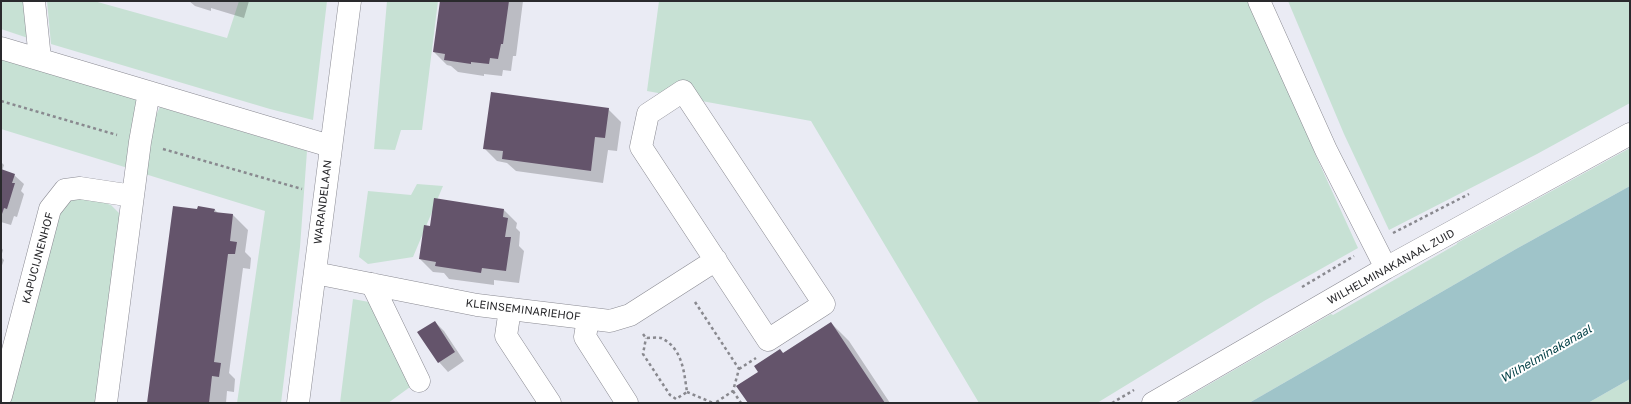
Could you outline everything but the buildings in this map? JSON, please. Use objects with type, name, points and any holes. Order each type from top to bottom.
[{"type":"street","points":[[34,1],[40,59]]},
{"type":"street","name":"WARANDELAAN","points":[[298,403],[330,146],[350,1]]},
{"type":"street","points":[[1259,1],[1326,150],[1386,268]]},
{"type":"street","points":[[1,48],[330,146]]},
{"type":"street","points":[[683,91],[824,304],[768,340],[716,260],[641,148],[648,114],[683,91]]},
{"type":"street","points":[[106,403],[133,196],[149,92]]},
{"type":"street","name":"WILHELMINAKANAAL ZUID","points":[[1153,403],[1386,268],[1630,134]]},
{"type":"street","name":"KAPUCIJNENHOF","points":[[1,396],[50,209],[65,190],[80,188],[133,196]]},
{"type":"street","name":"KLEINSEMINARIEHOF","points":[[315,273],[477,305],[610,321],[630,315],[716,260]]},
{"type":"street","points":[[372,284],[418,381]]},
{"type":"street","points":[[510,309],[506,336],[550,403]]},
{"type":"street","points":[[588,319],[585,337],[627,403]]},
{"type":"path","points":[[682,282],[740,369],[733,391],[714,403],[687,392]]},
{"type":"path","points":[[630,315],[646,338],[643,354],[670,395],[676,401],[687,392]]},
{"type":"path","points":[[646,338],[661,338],[674,349],[684,364],[687,392]]},
{"type":"path","points":[[733,391],[740,403]]},
{"type":"green space","points":[[1,1],[25,1],[28,38],[1,29]]},
{"type":"green space","points":[[47,1],[94,1],[227,38],[239,1],[327,1],[313,120],[270,109],[51,44]]},
{"type":"green space","points":[[387,1],[438,1],[422,130],[401,130],[395,150],[374,149]]},
{"type":"green space","points":[[659,1],[1252,1],[1290,89],[1316,156],[1358,248],[1264,301],[1097,403],[979,403],[811,121],[647,91]]},
{"type":"green space","points":[[1288,1],[1630,1],[1630,103],[1537,154],[1389,230],[1344,134]]},
{"type":"green space","points":[[1,56],[137,100],[131,169],[1,129]]},
{"type":"green space","points":[[160,107],[307,151],[300,247],[281,403],[237,403],[265,211],[145,174],[152,123]]},
{"type":"green space","points":[[1630,148],[1630,186],[1516,249],[1249,403],[1177,403],[1457,243]]},
{"type":"green space","points":[[417,184],[443,186],[413,257],[368,264],[359,257],[368,191],[411,195]]},
{"type":"green space","points":[[70,198],[99,201],[111,205],[124,218],[98,403],[9,403],[62,207]]},
{"type":"green space","points":[[353,299],[369,302],[410,387],[388,403],[340,403]]},
{"type":"green space","points":[[1630,379],[1630,403],[1588,403]]},
{"type":"water","name":"Wilhelminakanaal","points":[[1630,186],[1630,379],[1588,403],[1249,403],[1516,249]]}]
